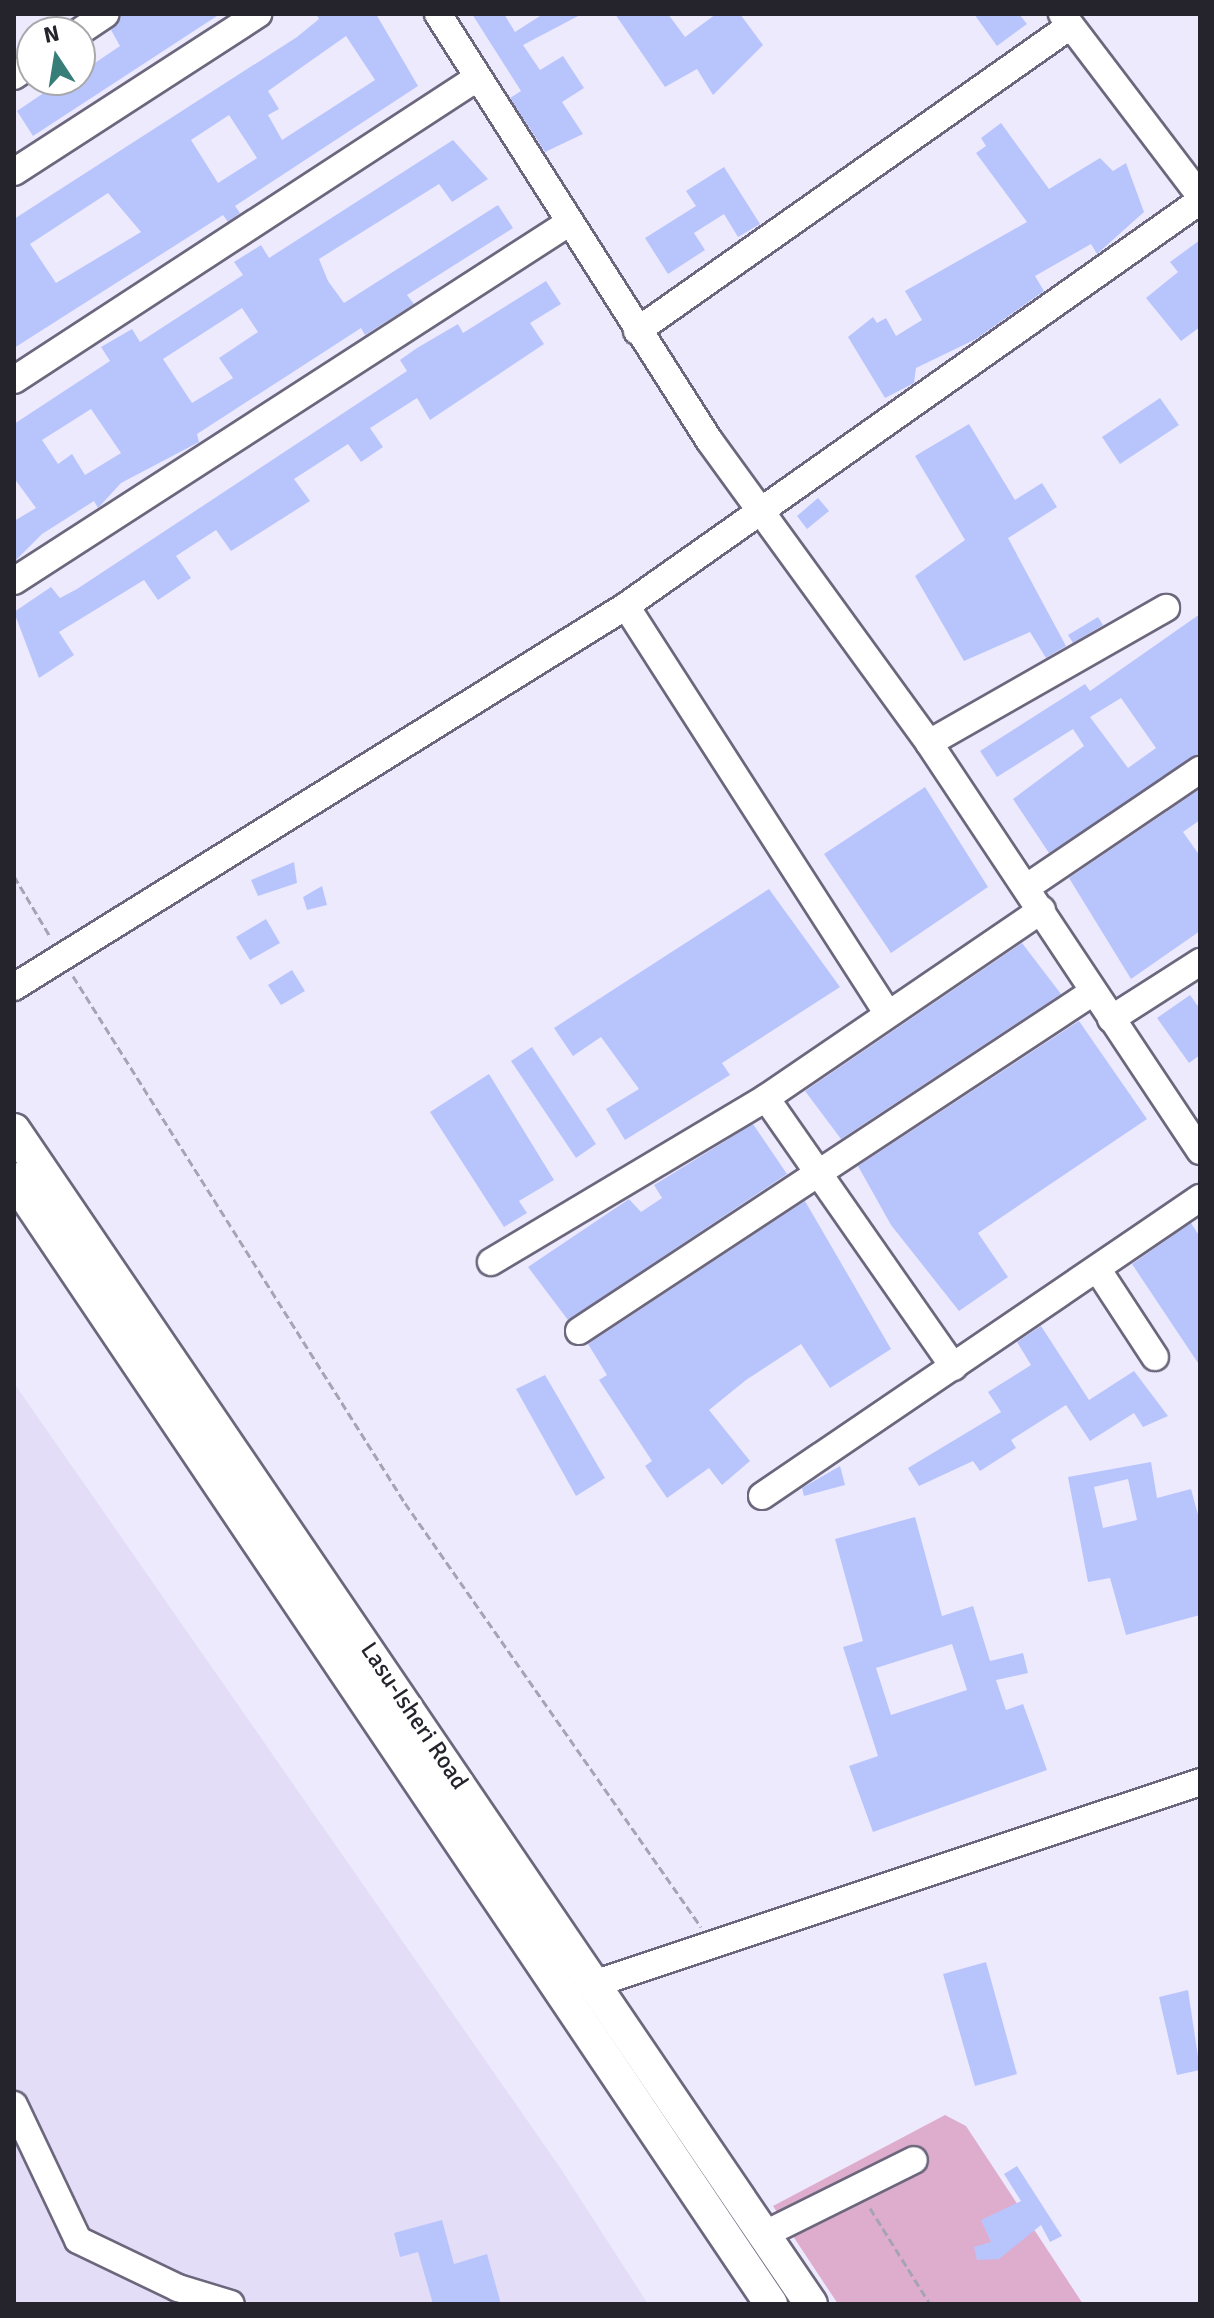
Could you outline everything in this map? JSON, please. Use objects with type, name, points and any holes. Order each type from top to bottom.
[{"type":"main road","name":"Lasu-Isheri Road","points":[[14,1130],[597,1983],[811,2304]]},
{"type":"main road","name":"Lasu-Isheri Road","points":[[14,1179],[771,2304]]},
{"type":"street","points":[[14,172],[258,14]]},
{"type":"street","points":[[438,14],[637,331],[929,743],[1200,1151]]},
{"type":"street","points":[[14,987],[626,606],[1200,198],[1066,20],[637,331]]},
{"type":"street","points":[[14,380],[477,78]]},
{"type":"street","points":[[14,581],[567,224]]},
{"type":"street","points":[[626,606],[888,1014]]},
{"type":"street","points":[[929,743],[1166,608]]},
{"type":"street","points":[[1027,887],[1200,770]]},
{"type":"street","points":[[491,1262],[766,1098],[1042,910]]},
{"type":"street","points":[[1111,1019],[1200,962]]},
{"type":"street","points":[[579,1331],[1093,992]]},
{"type":"street","points":[[766,1098],[821,1171],[954,1367]]},
{"type":"street","points":[[762,1496],[1200,1198]]},
{"type":"street","points":[[1098,1270],[1155,1357]]},
{"type":"street","points":[[597,1983],[711,1941],[1200,1782]]},
{"type":"street","points":[[14,2105],[78,2240],[178,2288],[231,2304]]},
{"type":"street","points":[[765,2234],[914,2160]]},
{"type":"path","points":[[14,876],[61,957],[405,1503],[711,1941]]},
{"type":"path","points":[[858,2188],[930,2304]]},
{"type":"shaded area","points":[[14,1383],[561,2169],[648,2304],[14,2304]]},
{"type":"shaded area","points":[[945,2115],[966,2126],[1083,2304],[838,2304],[773,2206]]},
{"type":"building","points":[[123,14],[220,14],[96,95],[96,62],[120,46],[111,30]]},
{"type":"building","points":[[316,14],[376,14],[418,86],[235,206],[240,213],[228,222],[223,215],[14,348],[14,219],[297,37],[319,19]],"holes":[[[346,36],[375,80],[282,140],[268,115],[279,109],[268,91]],[[229,115],[257,158],[218,183],[191,140]],[[108,193],[141,232],[56,283],[30,244]]]},
{"type":"building","points":[[472,14],[504,14],[515,32],[543,14],[582,14],[523,45],[540,70],[563,56],[584,88],[562,102],[583,134],[545,152],[510,98],[521,91]]},
{"type":"building","points":[[615,14],[668,14],[685,37],[716,14],[740,14],[763,45],[713,95],[697,69],[665,87]]},
{"type":"building","points":[[974,14],[1019,14],[1027,24],[997,46]]},
{"type":"building","points":[[39,96],[94,96],[33,136],[17,111]]},
{"type":"building","points":[[1001,123],[1049,189],[1100,158],[1113,171],[1126,163],[1144,212],[1097,254],[1091,244],[1035,276],[1044,291],[976,339],[916,368],[914,383],[885,398],[848,337],[873,317],[877,323],[886,318],[896,336],[922,320],[905,291],[1027,222],[976,153],[986,146],[981,138]]},
{"type":"building","points":[[453,140],[488,179],[452,202],[439,184],[319,259],[328,281],[344,303],[498,205],[513,228],[407,295],[414,304],[365,335],[361,328],[197,434],[199,442],[121,483],[98,508],[94,501],[42,534],[14,562],[14,521],[36,508],[14,478],[14,424],[110,361],[101,347],[132,329],[140,342],[243,275],[234,262],[261,245],[269,258]],"holes":[[[242,308],[258,332],[219,358],[233,378],[192,403],[163,359]],[[91,409],[121,453],[85,475],[72,454],[58,464],[42,440]]]},
{"type":"building","points":[[724,167],[760,224],[738,237],[724,214],[694,233],[705,250],[668,274],[645,238],[696,206],[686,191]]},
{"type":"building","points":[[1200,240],[1200,327],[1181,341],[1146,298],[1178,272],[1170,262]]},
{"type":"building","points":[[546,281],[561,304],[530,323],[544,344],[430,420],[417,398],[370,428],[383,447],[361,462],[348,444],[294,479],[310,501],[231,551],[216,530],[176,556],[191,578],[158,600],[144,580],[59,632],[74,655],[39,678],[14,612],[51,587],[60,598],[77,589],[407,371],[400,360],[417,348],[458,324],[463,333]]},
{"type":"building","points":[[1160,398],[1179,425],[1120,464],[1102,437]]},
{"type":"building","points":[[969,424],[1015,500],[1042,483],[1057,507],[1008,538],[1066,646],[1046,658],[1030,632],[964,661],[915,576],[965,540],[915,456]]},
{"type":"building","points":[[818,498],[829,511],[807,529],[797,516]]},
{"type":"building","points":[[1200,614],[1200,754],[1049,853],[1013,799],[1084,746],[1073,729],[997,777],[980,751],[1085,684],[1090,691]],"holes":[[[1121,698],[1156,748],[1128,768],[1090,717]]]},
{"type":"building","points":[[1098,617],[1103,625],[1073,643],[1068,635]]},
{"type":"building","points":[[925,787],[988,887],[891,953],[824,854]]},
{"type":"building","points":[[1200,789],[1200,820],[1183,832],[1200,856],[1200,931],[1131,979],[1069,878]]},
{"type":"building","points":[[294,862],[297,883],[258,896],[251,880]]},
{"type":"building","points":[[322,886],[327,905],[307,910],[303,897]]},
{"type":"building","points":[[769,889],[840,987],[722,1063],[730,1075],[625,1140],[606,1109],[639,1089],[601,1037],[573,1056],[554,1028]]},
{"type":"building","points":[[266,919],[280,943],[250,960],[236,937]]},
{"type":"building","points":[[1022,943],[1061,994],[841,1139],[805,1091]]},
{"type":"building","points":[[292,970],[305,991],[281,1005],[268,985]]},
{"type":"building","points":[[1190,995],[1200,1009],[1200,1055],[1189,1063],[1157,1018]]},
{"type":"building","points":[[1079,1021],[1147,1119],[978,1233],[1008,1277],[959,1311],[891,1225],[858,1166]]},
{"type":"building","points":[[532,1047],[596,1144],[576,1158],[511,1061]]},
{"type":"building","points":[[489,1074],[554,1180],[519,1201],[527,1213],[504,1227],[430,1112]]},
{"type":"building","points":[[753,1124],[787,1174],[568,1320],[528,1267],[629,1199],[641,1212],[662,1198],[654,1185]]},
{"type":"building","points":[[805,1201],[891,1349],[830,1388],[801,1344],[746,1380],[709,1410],[750,1461],[722,1485],[709,1468],[667,1498],[645,1466],[652,1461],[599,1380],[607,1375],[588,1344]]},
{"type":"building","points":[[1191,1223],[1200,1237],[1200,1366],[1132,1264]]},
{"type":"building","points":[[1041,1326],[1089,1400],[1134,1371],[1168,1416],[1143,1427],[1134,1413],[1090,1441],[1066,1405],[1011,1440],[1016,1448],[980,1471],[973,1461],[919,1486],[908,1468],[1001,1412],[988,1392],[1031,1365],[1017,1342]]},
{"type":"building","points":[[545,1375],[605,1478],[576,1496],[516,1389]]},
{"type":"building","points":[[1151,1462],[1157,1498],[1191,1489],[1200,1522],[1200,1615],[1126,1635],[1110,1578],[1088,1582],[1068,1477]],"holes":[[[1128,1479],[1137,1520],[1103,1528],[1094,1487]]]},
{"type":"building","points":[[840,1466],[845,1485],[804,1496],[802,1488]]},
{"type":"building","points":[[915,1517],[942,1616],[973,1606],[990,1661],[1023,1653],[1028,1673],[996,1680],[1006,1710],[1023,1704],[1047,1770],[873,1832],[849,1766],[878,1756],[843,1647],[863,1641],[835,1539]],"holes":[[[952,1644],[967,1690],[891,1715],[876,1668]]]},
{"type":"building","points":[[986,1962],[1017,2074],[975,2086],[943,1974]]},
{"type":"building","points":[[1188,1990],[1200,2070],[1177,2075],[1159,1997]]},
{"type":"building","points":[[1017,2166],[1062,2236],[1050,2242],[1041,2225],[999,2259],[977,2260],[974,2247],[991,2242],[981,2220],[1021,2201],[1004,2174]]},
{"type":"building","points":[[442,2220],[454,2264],[487,2254],[501,2304],[433,2304],[418,2252],[400,2257],[394,2233]]}]
